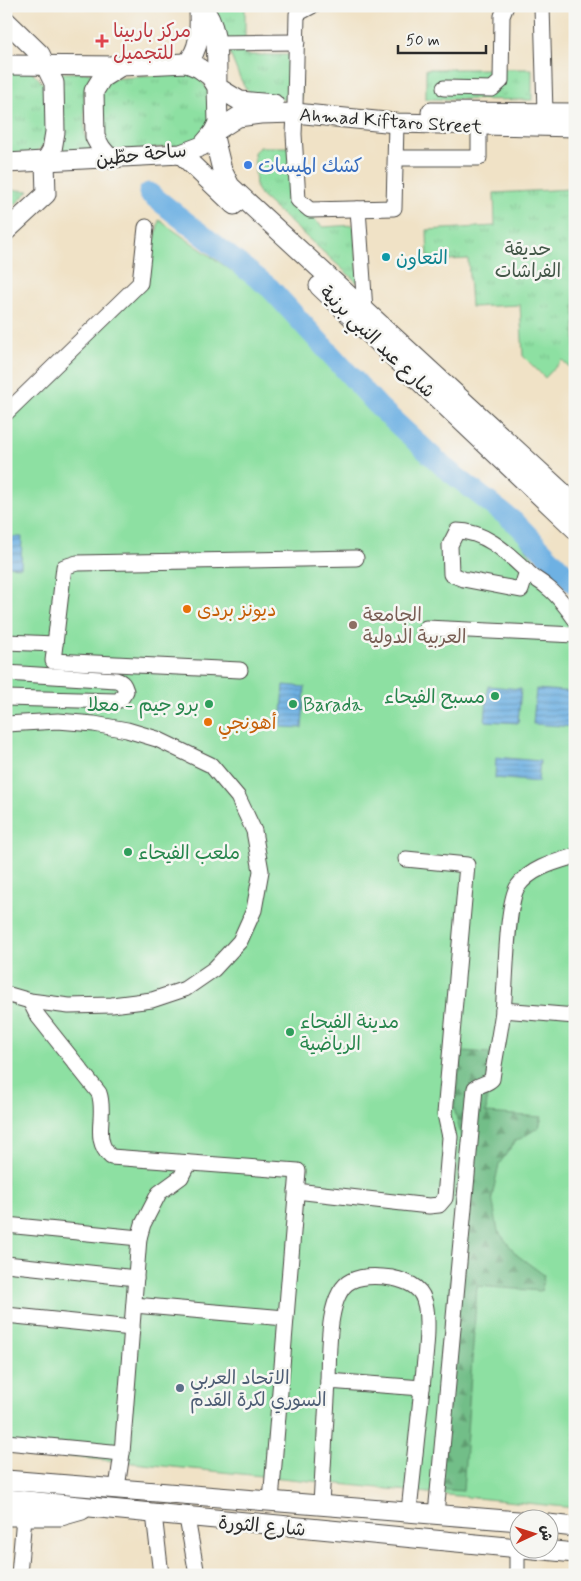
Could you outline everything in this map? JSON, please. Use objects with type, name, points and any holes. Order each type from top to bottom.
[{"type":"main road","points":[[200,6],[211,21],[216,43],[218,123],[213,132]]},
{"type":"main road","points":[[187,63],[198,44],[200,6]]},
{"type":"main road","points":[[6,21],[40,54],[54,83],[55,132],[52,150],[45,162],[46,194],[6,232]]},
{"type":"main road","points":[[6,65],[121,66],[187,63],[200,68],[210,76],[217,87]]},
{"type":"main road","points":[[110,159],[100,148],[95,137],[94,91],[102,78],[121,66]]},
{"type":"main road","name":"Ahmad Kiftaro Street","points":[[217,87],[240,101],[396,124],[575,127]]},
{"type":"main road","name":"Ahmad Kiftaro Street","points":[[213,132],[238,117],[295,109],[575,113]]},
{"type":"main road","name":"ساحة حطّين","points":[[6,163],[181,154],[202,146],[213,132]]},
{"type":"main road","name":"شارع عبد النبي برنية","points":[[213,132],[222,170],[230,186],[575,504]]},
{"type":"main road","name":"شارع عبد النبي برنية","points":[[181,154],[575,529]]},
{"type":"main road","points":[[6,1470],[110,1488]]},
{"type":"main road","name":"شارع الثورة","points":[[6,1480],[508,1520]]},
{"type":"main road","name":"شارع الثورة","points":[[6,1499],[91,1506],[188,1518],[508,1547]]},
{"type":"main road","points":[[15,1516],[61,1516],[91,1506]]},
{"type":"main road","points":[[558,1525],[575,1526]]},
{"type":"main road","name":"شارع الثورة","points":[[558,1551],[575,1553]]},
{"type":"street","points":[[312,6],[296,14],[294,134],[298,200],[310,210],[394,208],[396,124]]},
{"type":"street","points":[[444,88],[492,89],[501,81],[502,16],[506,6]]},
{"type":"street","points":[[542,6],[544,113]]},
{"type":"street","points":[[216,43],[296,42]]},
{"type":"street","points":[[396,158],[479,158],[479,126]]},
{"type":"street","points":[[358,209],[364,310]]},
{"type":"street","points":[[6,413],[140,283],[146,227]]},
{"type":"street","points":[[527,571],[521,590],[463,579],[451,574],[449,563],[450,545],[457,531],[469,531],[485,538],[548,587],[575,619]]},
{"type":"street","points":[[240,670],[52,661],[64,567],[76,562],[356,558]]},
{"type":"street","points":[[426,628],[575,635]]},
{"type":"street","points":[[6,642],[55,644]]},
{"type":"street","points":[[6,673],[116,680],[122,682],[126,691],[120,700],[115,701],[6,698]]},
{"type":"street","points":[[6,724],[58,721],[94,724],[127,730],[157,739],[211,765],[238,797],[254,831],[261,871],[254,910],[240,941],[214,969],[185,989],[152,1000],[112,1005],[70,1006],[30,1001],[6,994]]},
{"type":"street","points":[[436,1514],[475,1088],[480,1084],[488,1083],[492,1079],[503,1010],[512,905],[517,887],[529,875],[549,864],[575,856]]},
{"type":"street","points":[[296,1191],[429,1206],[439,1205],[445,1198],[450,1137],[445,1114],[467,865],[406,859]]},
{"type":"street","points":[[30,1001],[38,1015],[99,1093],[102,1102],[101,1145],[111,1157],[298,1171],[270,1501]]},
{"type":"street","points":[[503,1010],[575,1016]]},
{"type":"street","points":[[110,1488],[122,1453],[139,1238],[143,1224],[159,1193],[181,1178],[188,1163]]},
{"type":"street","points":[[6,1224],[139,1238]]},
{"type":"street","points":[[6,1264],[136,1278]]},
{"type":"street","points":[[321,1504],[331,1327],[339,1292],[350,1281],[364,1277],[381,1276],[411,1284],[419,1290],[425,1300],[426,1332],[422,1388],[409,1511]]},
{"type":"street","points":[[134,1305],[285,1318]]},
{"type":"street","points":[[6,1315],[132,1328]]},
{"type":"street","points":[[328,1381],[422,1388]]},
{"type":"street","points":[[6,1442],[122,1453]]},
{"type":"street","points":[[154,1514],[161,1575]]},
{"type":"street","points":[[15,1516],[19,1575]]},
{"type":"street","points":[[188,1518],[197,1575]]},
{"type":"street","points":[[517,1575],[518,1558]]},
{"type":"green space","points":[[214,6],[245,6],[245,55],[300,55],[301,99],[266,99],[249,92],[235,65]]},
{"type":"green space","points":[[426,69],[532,69],[532,100],[426,99]]},
{"type":"green space","points":[[31,71],[46,86],[49,113],[48,132],[41,148],[34,153],[6,156],[6,72]]},
{"type":"green space","points":[[96,72],[90,76],[84,92],[85,136],[95,156],[62,156],[60,73]]},
{"type":"green space","points":[[189,73],[200,79],[208,90],[212,126],[204,144],[116,151],[103,145],[98,97],[110,79]]},
{"type":"green space","points":[[260,147],[293,147],[294,203],[323,227],[354,225],[359,284],[260,195],[256,188],[254,152]]},
{"type":"green space","points":[[6,189],[29,191],[6,213]]},
{"type":"green space","name":"حديقة الفراشات","points":[[570,189],[573,250],[575,251],[575,372],[562,360],[545,378],[523,356],[520,305],[471,307],[468,259],[428,261],[427,230],[495,226],[494,193]]},
{"type":"green space","name":"مدينة الفيحاء الرياضية","points":[[159,220],[265,294],[375,414],[440,474],[512,530],[575,614],[575,1508],[6,1450],[6,420],[145,285]]},
{"type":"green space","points":[[462,1051],[490,1053],[486,1113],[542,1117],[539,1127],[515,1142],[499,1164],[492,1197],[498,1231],[517,1255],[544,1275],[541,1291],[477,1286],[463,1491],[434,1489],[462,1139],[454,1108]]},
{"type":"water","points":[[6,537],[22,537],[21,567],[6,566]]},
{"type":"water","points":[[284,685],[305,687],[302,728],[281,727]]},
{"type":"water","points":[[488,686],[521,689],[518,723],[485,721]]},
{"type":"water","points":[[536,689],[575,692],[575,727],[533,724]]},
{"type":"water","points":[[496,757],[540,761],[538,782],[495,778]]},
{"type":"waterway","points":[[149,193],[270,288],[380,408],[445,468],[517,524],[575,584]]},
{"type":"place","name":"مركز باربينا للتجميل","points":[[102,41]]},
{"type":"place","name":"كشك الميسات","points":[[248,165]]},
{"type":"place","name":"التعاون","points":[[386,257]]},
{"type":"place","name":"ديونز بردى","points":[[187,609]]},
{"type":"place","name":"الجامعة العربية الدولية","points":[[353,625]]},
{"type":"place","name":"مسبح الفيحاء","points":[[495,696]]},
{"type":"place","name":"برو جيم - معلا","points":[[209,704]]},
{"type":"place","name":"Barada","points":[[293,704]]},
{"type":"place","name":"أهونجي","points":[[208,722]]},
{"type":"place","name":"ملعب الفيحاء","points":[[128,852]]},
{"type":"place","name":"مدينة الفيحاء الرياضية","points":[[290,1032]]},
{"type":"place","name":"الاتحاد العربي السوري لكرة القدم","points":[[180,1388]]}]
